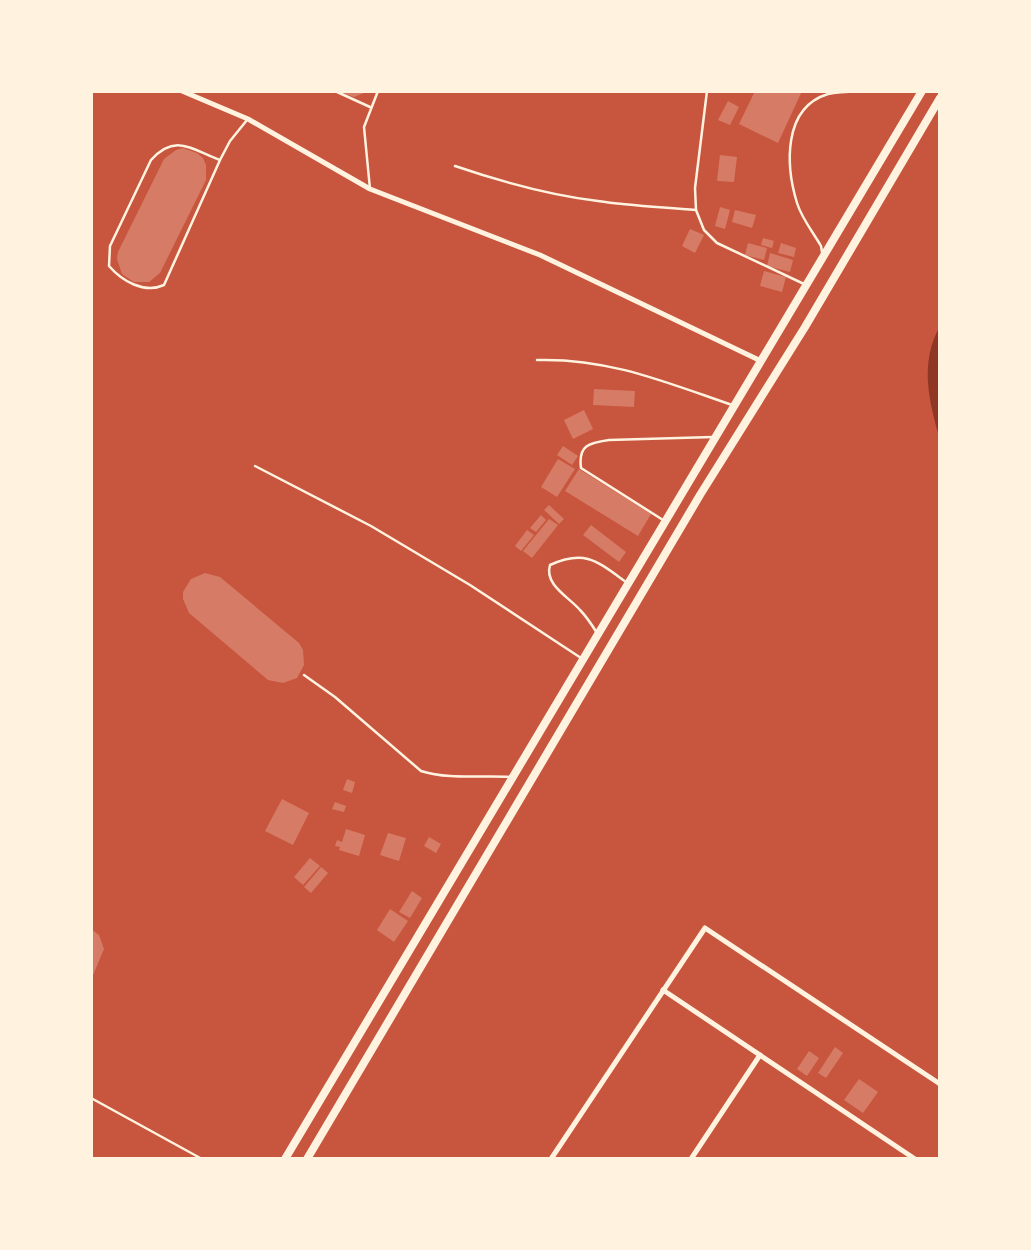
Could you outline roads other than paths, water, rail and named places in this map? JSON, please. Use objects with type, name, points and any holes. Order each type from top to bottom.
[{"type":"highway","points":[[285,1159],[922,91]]},
{"type":"highway","points":[[307,1159],[700,495],[811,316],[940,99]]},
{"type":"street","points":[[182,91],[248,119],[370,189],[540,255],[761,361]]},
{"type":"street","points":[[551,1159],[705,928],[940,1083]]},
{"type":"street","points":[[663,990],[915,1159]]},
{"type":"street","points":[[691,1159],[760,1055]]},
{"type":"lane","points":[[335,91],[370,107]]},
{"type":"lane","points":[[370,189],[364,127],[378,91]]},
{"type":"lane","points":[[707,91],[697,159],[696,210],[704,230],[717,243],[807,285]]},
{"type":"lane","points":[[823,259],[821,246],[798,205],[790,173],[790,149],[797,121],[808,105],[828,94],[894,91]]},
{"type":"lane","points":[[220,160],[182,145],[172,144],[162,148],[151,160],[110,246],[109,266],[116,274],[148,289],[164,285],[220,160],[230,141],[248,119]]},
{"type":"lane","points":[[455,166],[511,184],[562,195],[696,210]]},
{"type":"lane","points":[[537,360],[572,359],[612,366],[661,380],[735,407]]},
{"type":"lane","points":[[666,521],[582,468],[580,456],[585,446],[609,440],[717,436]]},
{"type":"lane","points":[[255,467],[372,526],[470,585],[584,659]]},
{"type":"lane","points":[[599,636],[587,618],[554,586],[549,574],[550,565],[580,555],[600,564],[629,584]]},
{"type":"lane","points":[[304,675],[335,697],[421,771],[436,776],[479,774],[515,777]]},
{"type":"lane","points":[[91,1098],[202,1159]]}]
